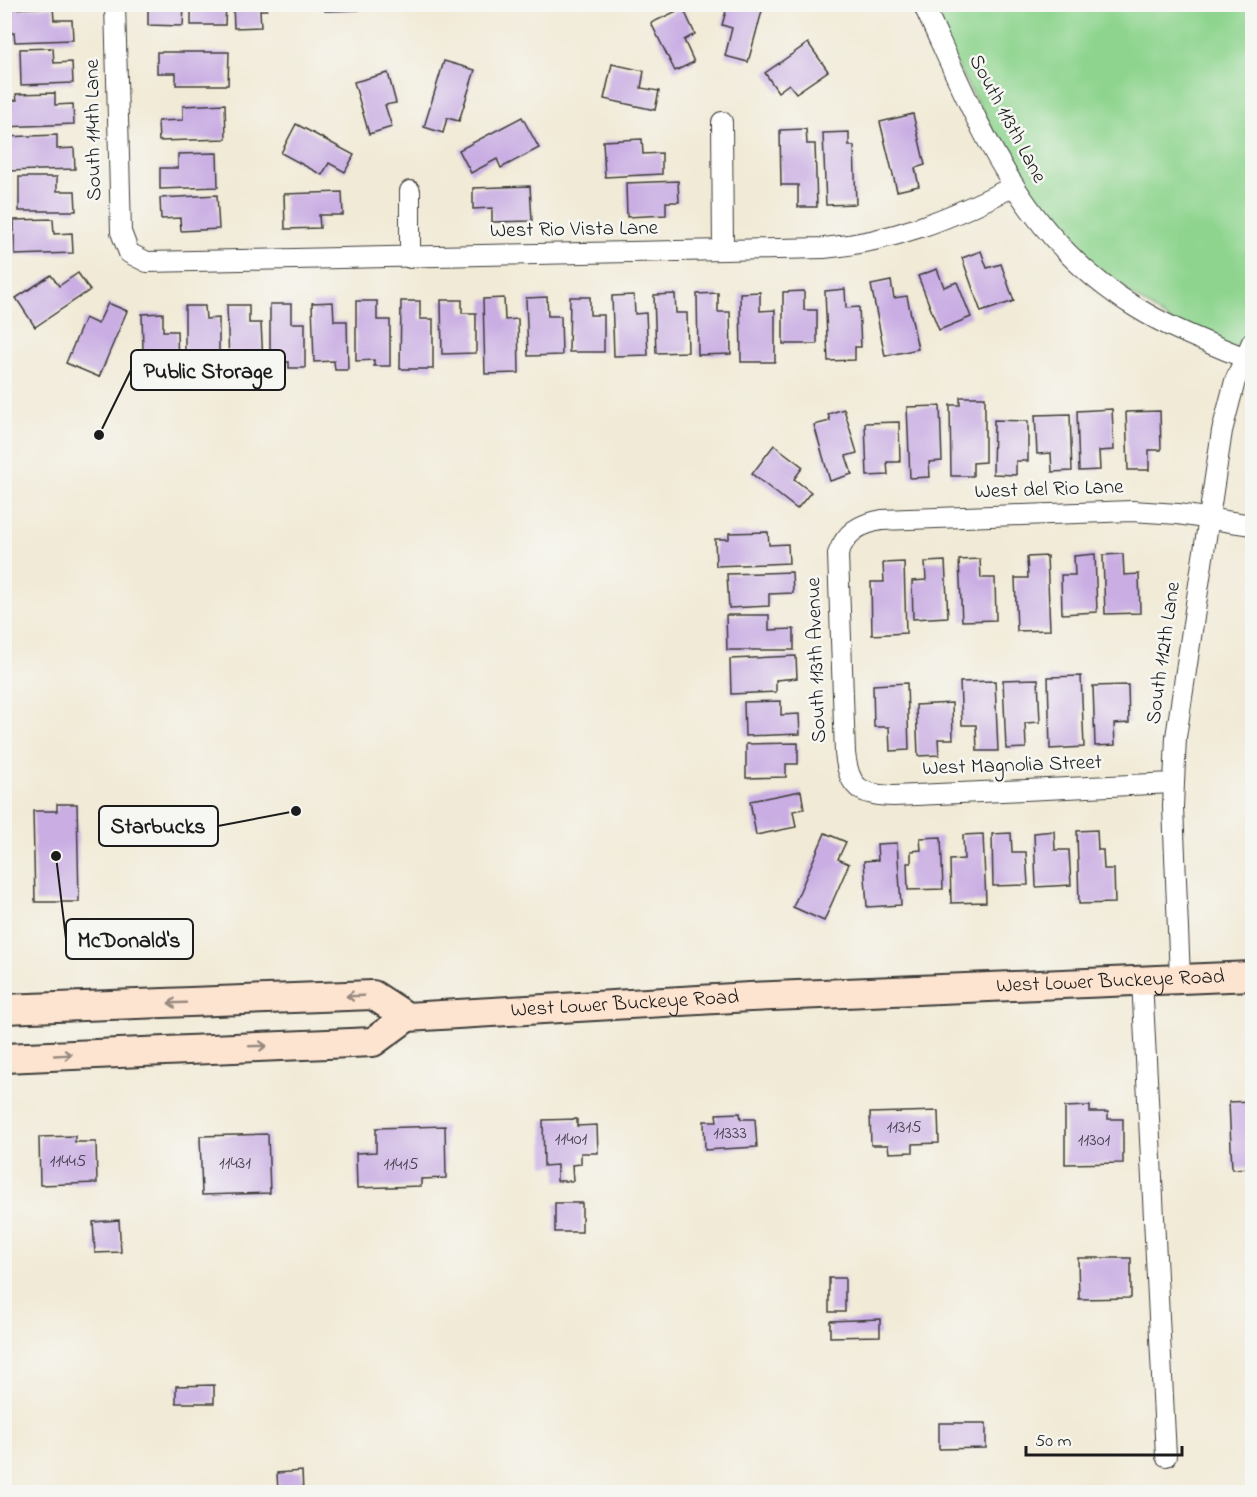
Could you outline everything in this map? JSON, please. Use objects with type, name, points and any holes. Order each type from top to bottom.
[{"type":"main road","name":"West Lower Buckeye Road","points":[[407,1017],[750,997],[1252,976]]},
{"type":"main road","points":[[4,1009],[373,995],[407,1017],[373,1042],[4,1058]]},
{"type":"street","name":"South 114th Lane","points":[[115,4],[120,220],[124,243],[129,253]]},
{"type":"street","name":"South 113th Lane","points":[[922,4],[988,144],[1012,187],[1055,242],[1095,279],[1147,314],[1249,350]]},
{"type":"street","points":[[722,122],[723,250]]},
{"type":"street","name":"West Rio Vista Lane","points":[[129,253],[147,262],[159,263],[824,248],[870,242],[944,220],[1012,187]]},
{"type":"street","points":[[410,191],[410,258]]},
{"type":"street","name":"South 112th Lane","points":[[1180,978],[1173,783],[1179,711],[1222,431],[1235,381],[1249,350]]},
{"type":"street","name":"West del Rio Lane","points":[[849,533],[870,522],[1132,511],[1252,525]]},
{"type":"street","name":"South 113th Avenue","points":[[849,533],[842,542],[837,567],[844,753],[849,777],[854,786]]},
{"type":"street","name":"West Magnolia Street","points":[[854,786],[865,793],[894,796],[1173,783]]},
{"type":"street","points":[[1142,980],[1166,1456]]},
{"type":"green space","points":[[923,5],[1252,5],[1252,342],[1245,358],[1189,334],[1055,242]]},
{"type":"building","points":[[148,4],[184,4],[183,26],[148,25]]},
{"type":"building","points":[[191,4],[226,4],[225,25],[191,25]]},
{"type":"building","points":[[233,4],[267,4],[267,10],[260,10],[261,27],[234,28]]},
{"type":"building","points":[[324,4],[358,4],[359,10],[325,11]]},
{"type":"building","points":[[728,4],[764,4],[748,62],[725,56],[732,28],[722,25]]},
{"type":"building","points":[[53,7],[54,20],[72,20],[73,40],[15,42],[14,33],[8,33],[7,9]]},
{"type":"building","points":[[683,8],[695,34],[684,40],[694,62],[675,71],[651,23]]},
{"type":"building","points":[[808,43],[828,71],[796,93],[789,84],[778,92],[765,73]]},
{"type":"building","points":[[53,48],[54,63],[72,62],[73,83],[21,85],[20,49]]},
{"type":"building","points":[[157,52],[229,52],[228,85],[176,85],[176,73],[157,73]]},
{"type":"building","points":[[444,61],[475,70],[459,121],[447,118],[443,133],[424,127]]},
{"type":"building","points":[[612,64],[644,71],[641,88],[659,91],[655,110],[604,99]]},
{"type":"building","points":[[388,73],[396,103],[385,105],[392,127],[369,134],[354,82]]},
{"type":"building","points":[[55,93],[55,105],[73,104],[74,124],[4,127],[4,101],[17,100],[16,94]]},
{"type":"building","points":[[225,104],[226,139],[159,141],[158,121],[183,120],[183,106]]},
{"type":"building","points":[[913,114],[925,165],[915,168],[919,186],[897,191],[880,122]]},
{"type":"building","points":[[522,117],[539,148],[501,168],[497,159],[471,173],[459,150]]},
{"type":"building","points":[[296,124],[354,155],[345,172],[329,163],[322,175],[281,153]]},
{"type":"building","points":[[806,129],[807,144],[815,144],[817,207],[798,207],[798,185],[781,185],[780,130]]},
{"type":"building","points":[[849,132],[849,146],[854,146],[856,204],[826,205],[823,133]]},
{"type":"building","points":[[57,135],[57,149],[74,148],[75,169],[5,171],[4,137]]},
{"type":"building","points":[[642,139],[643,154],[662,153],[662,174],[605,177],[603,141]]},
{"type":"building","points":[[217,153],[218,187],[160,189],[160,168],[178,168],[178,154]]},
{"type":"building","points":[[19,177],[57,177],[57,191],[75,191],[76,211],[19,211]]},
{"type":"building","points":[[678,181],[679,202],[666,202],[666,215],[627,217],[626,183]]},
{"type":"building","points":[[530,186],[532,221],[492,222],[492,208],[473,209],[473,188]]},
{"type":"building","points":[[342,192],[343,215],[319,215],[320,228],[285,229],[284,194]]},
{"type":"building","points":[[217,195],[219,229],[181,231],[180,218],[161,219],[160,198]]},
{"type":"building","points":[[53,219],[54,234],[72,233],[73,253],[15,255],[14,220]]},
{"type":"building","points":[[981,251],[987,268],[1001,264],[1014,301],[981,312],[962,258]]},
{"type":"building","points":[[937,269],[944,287],[957,282],[971,317],[939,330],[918,276]]},
{"type":"building","points":[[78,273],[90,290],[35,327],[16,298],[51,275],[59,286]]},
{"type":"building","points":[[891,281],[894,298],[907,296],[918,349],[885,356],[871,285]]},
{"type":"building","points":[[845,289],[846,308],[859,307],[861,347],[855,347],[855,360],[828,361],[825,291]]},
{"type":"building","points":[[804,291],[804,310],[817,310],[817,344],[783,344],[783,292]]},
{"type":"building","points":[[760,292],[760,311],[775,310],[775,362],[741,362],[740,293]]},
{"type":"building","points":[[718,293],[718,312],[730,312],[731,354],[698,355],[697,294]]},
{"type":"building","points":[[675,294],[676,313],[687,313],[688,352],[656,353],[654,295]]},
{"type":"building","points":[[634,295],[635,314],[646,313],[648,355],[614,356],[612,296]]},
{"type":"building","points":[[547,297],[548,316],[561,316],[562,355],[528,356],[526,298]]},
{"type":"building","points":[[570,297],[590,297],[590,315],[604,315],[604,352],[569,352]]},
{"type":"building","points":[[504,298],[505,320],[518,319],[519,373],[485,374],[483,299]]},
{"type":"building","points":[[441,300],[462,300],[462,313],[476,313],[476,353],[442,354]]},
{"type":"building","points":[[356,301],[377,301],[377,320],[390,320],[390,366],[374,366],[374,360],[356,361]]},
{"type":"building","points":[[401,301],[420,301],[420,319],[433,319],[433,369],[400,369]]},
{"type":"building","points":[[333,302],[334,321],[347,321],[348,370],[335,370],[334,361],[314,362],[312,303]]},
{"type":"building","points":[[108,303],[127,311],[99,377],[66,363],[85,318],[98,324]]},
{"type":"building","points":[[270,304],[291,304],[291,323],[305,323],[305,368],[289,368],[289,362],[270,362]]},
{"type":"building","points":[[227,305],[249,305],[249,323],[261,323],[263,362],[229,363]]},
{"type":"building","points":[[185,306],[205,306],[206,319],[219,318],[219,358],[185,358]]},
{"type":"building","points":[[163,313],[163,331],[177,331],[178,369],[170,369],[171,385],[144,385],[142,314]]},
{"type":"building","points":[[960,397],[985,397],[985,462],[973,463],[973,476],[951,476],[950,405],[960,405]]},
{"type":"building","points":[[940,406],[942,461],[929,462],[930,477],[910,478],[907,407]]},
{"type":"building","points":[[844,409],[857,453],[846,456],[852,474],[830,481],[814,425],[830,421],[828,414]]},
{"type":"building","points":[[1112,409],[1114,450],[1099,451],[1100,470],[1079,471],[1077,411]]},
{"type":"building","points":[[1160,411],[1161,450],[1149,450],[1149,470],[1128,470],[1126,412]]},
{"type":"building","points":[[1070,414],[1072,471],[1052,472],[1051,453],[1037,454],[1035,415]]},
{"type":"building","points":[[994,420],[1028,421],[1028,461],[1016,461],[1016,475],[993,474]]},
{"type":"building","points":[[899,422],[900,462],[887,462],[888,475],[867,476],[865,423]]},
{"type":"building","points":[[774,445],[803,467],[794,479],[811,492],[797,509],[752,474]]},
{"type":"building","points":[[768,532],[769,545],[788,544],[789,563],[716,566],[715,539],[729,539],[729,533]]},
{"type":"building","points":[[1095,554],[1097,612],[1062,614],[1061,575],[1075,575],[1074,556]]},
{"type":"building","points":[[1123,554],[1124,575],[1139,574],[1140,613],[1105,614],[1103,555]]},
{"type":"building","points":[[1047,556],[1050,630],[1017,631],[1015,578],[1028,578],[1027,557]]},
{"type":"building","points":[[980,559],[981,578],[995,578],[996,620],[962,621],[959,560]]},
{"type":"building","points":[[945,561],[948,617],[913,619],[912,581],[926,580],[925,562]]},
{"type":"building","points":[[904,562],[906,633],[872,635],[871,582],[884,582],[883,563]]},
{"type":"building","points":[[792,572],[793,593],[769,594],[769,606],[729,608],[727,574]]},
{"type":"building","points":[[726,615],[769,615],[769,630],[794,629],[794,650],[727,650]]},
{"type":"building","points":[[796,656],[797,678],[776,680],[776,692],[731,694],[730,659]]},
{"type":"building","points":[[1081,676],[1084,747],[1050,749],[1048,677]]},
{"type":"building","points":[[1038,679],[1040,722],[1025,723],[1026,748],[1006,749],[1003,680]]},
{"type":"building","points":[[995,681],[998,751],[977,751],[976,725],[962,725],[960,682]]},
{"type":"building","points":[[907,683],[909,750],[890,751],[889,727],[874,727],[873,685]]},
{"type":"building","points":[[1128,685],[1129,723],[1114,724],[1115,745],[1095,746],[1093,686]]},
{"type":"building","points":[[781,701],[781,715],[799,714],[800,734],[745,736],[744,702]]},
{"type":"building","points":[[952,703],[953,739],[938,739],[939,755],[918,756],[916,705]]},
{"type":"building","points":[[798,743],[798,764],[786,764],[786,777],[746,778],[746,744]]},
{"type":"building","points":[[801,791],[804,809],[793,811],[796,827],[756,835],[750,801]]},
{"type":"building","points":[[57,804],[77,804],[79,902],[35,902],[33,811],[57,811]]},
{"type":"building","points":[[1097,830],[1098,850],[1103,850],[1104,869],[1114,869],[1115,903],[1079,904],[1077,831]]},
{"type":"building","points":[[1054,831],[1055,850],[1069,850],[1071,885],[1036,887],[1034,833]]},
{"type":"building","points":[[825,833],[846,842],[838,859],[849,864],[824,921],[793,907]]},
{"type":"building","points":[[1011,833],[1012,852],[1026,852],[1028,885],[993,886],[992,834]]},
{"type":"building","points":[[983,834],[986,902],[951,903],[950,860],[964,859],[963,835]]},
{"type":"building","points":[[941,837],[943,889],[908,890],[907,863],[911,863],[911,851],[921,850],[920,838]]},
{"type":"building","points":[[897,843],[901,905],[867,907],[864,861],[878,860],[877,844]]},
{"type":"building","points":[[1252,1101],[1252,1168],[1232,1169],[1229,1102]]},
{"type":"building","points":[[1090,1106],[1090,1112],[1108,1112],[1108,1119],[1123,1119],[1123,1163],[1065,1164],[1065,1107]]},
{"type":"building","points":[[938,1111],[939,1143],[913,1144],[913,1152],[889,1153],[888,1145],[871,1145],[870,1113]]},
{"type":"building","points":[[740,1113],[741,1119],[755,1119],[757,1147],[705,1150],[704,1121],[717,1121],[716,1114]]},
{"type":"building","points":[[577,1119],[577,1126],[597,1125],[598,1153],[581,1153],[581,1164],[572,1165],[573,1181],[557,1181],[557,1165],[544,1166],[543,1120]]},
{"type":"building","points":[[445,1126],[446,1178],[421,1179],[421,1186],[357,1188],[356,1153],[376,1152],[376,1128]]},
{"type":"building","points":[[268,1134],[270,1193],[202,1195],[200,1136]]},
{"type":"building","points":[[75,1136],[75,1142],[96,1142],[97,1183],[40,1185],[39,1137]]},
{"type":"building","points":[[555,1203],[582,1203],[582,1232],[555,1232]]},
{"type":"building","points":[[119,1220],[121,1252],[95,1253],[93,1222]]},
{"type":"building","points":[[1078,1258],[1131,1258],[1131,1298],[1079,1299]]},
{"type":"building","points":[[829,1278],[845,1278],[845,1312],[829,1312]]},
{"type":"building","points":[[880,1319],[880,1336],[830,1337],[830,1321]]},
{"type":"building","points":[[214,1385],[214,1403],[176,1403],[176,1386]]},
{"type":"building","points":[[939,1423],[986,1423],[986,1448],[939,1449]]},
{"type":"building","points":[[302,1471],[303,1492],[278,1492],[277,1473]]},
{"type":"place","name":"Public Storage","points":[[99,435]]},
{"type":"place","name":"Starbucks","points":[[296,811]]},
{"type":"place","name":"McDonald's","points":[[56,856]]}]
